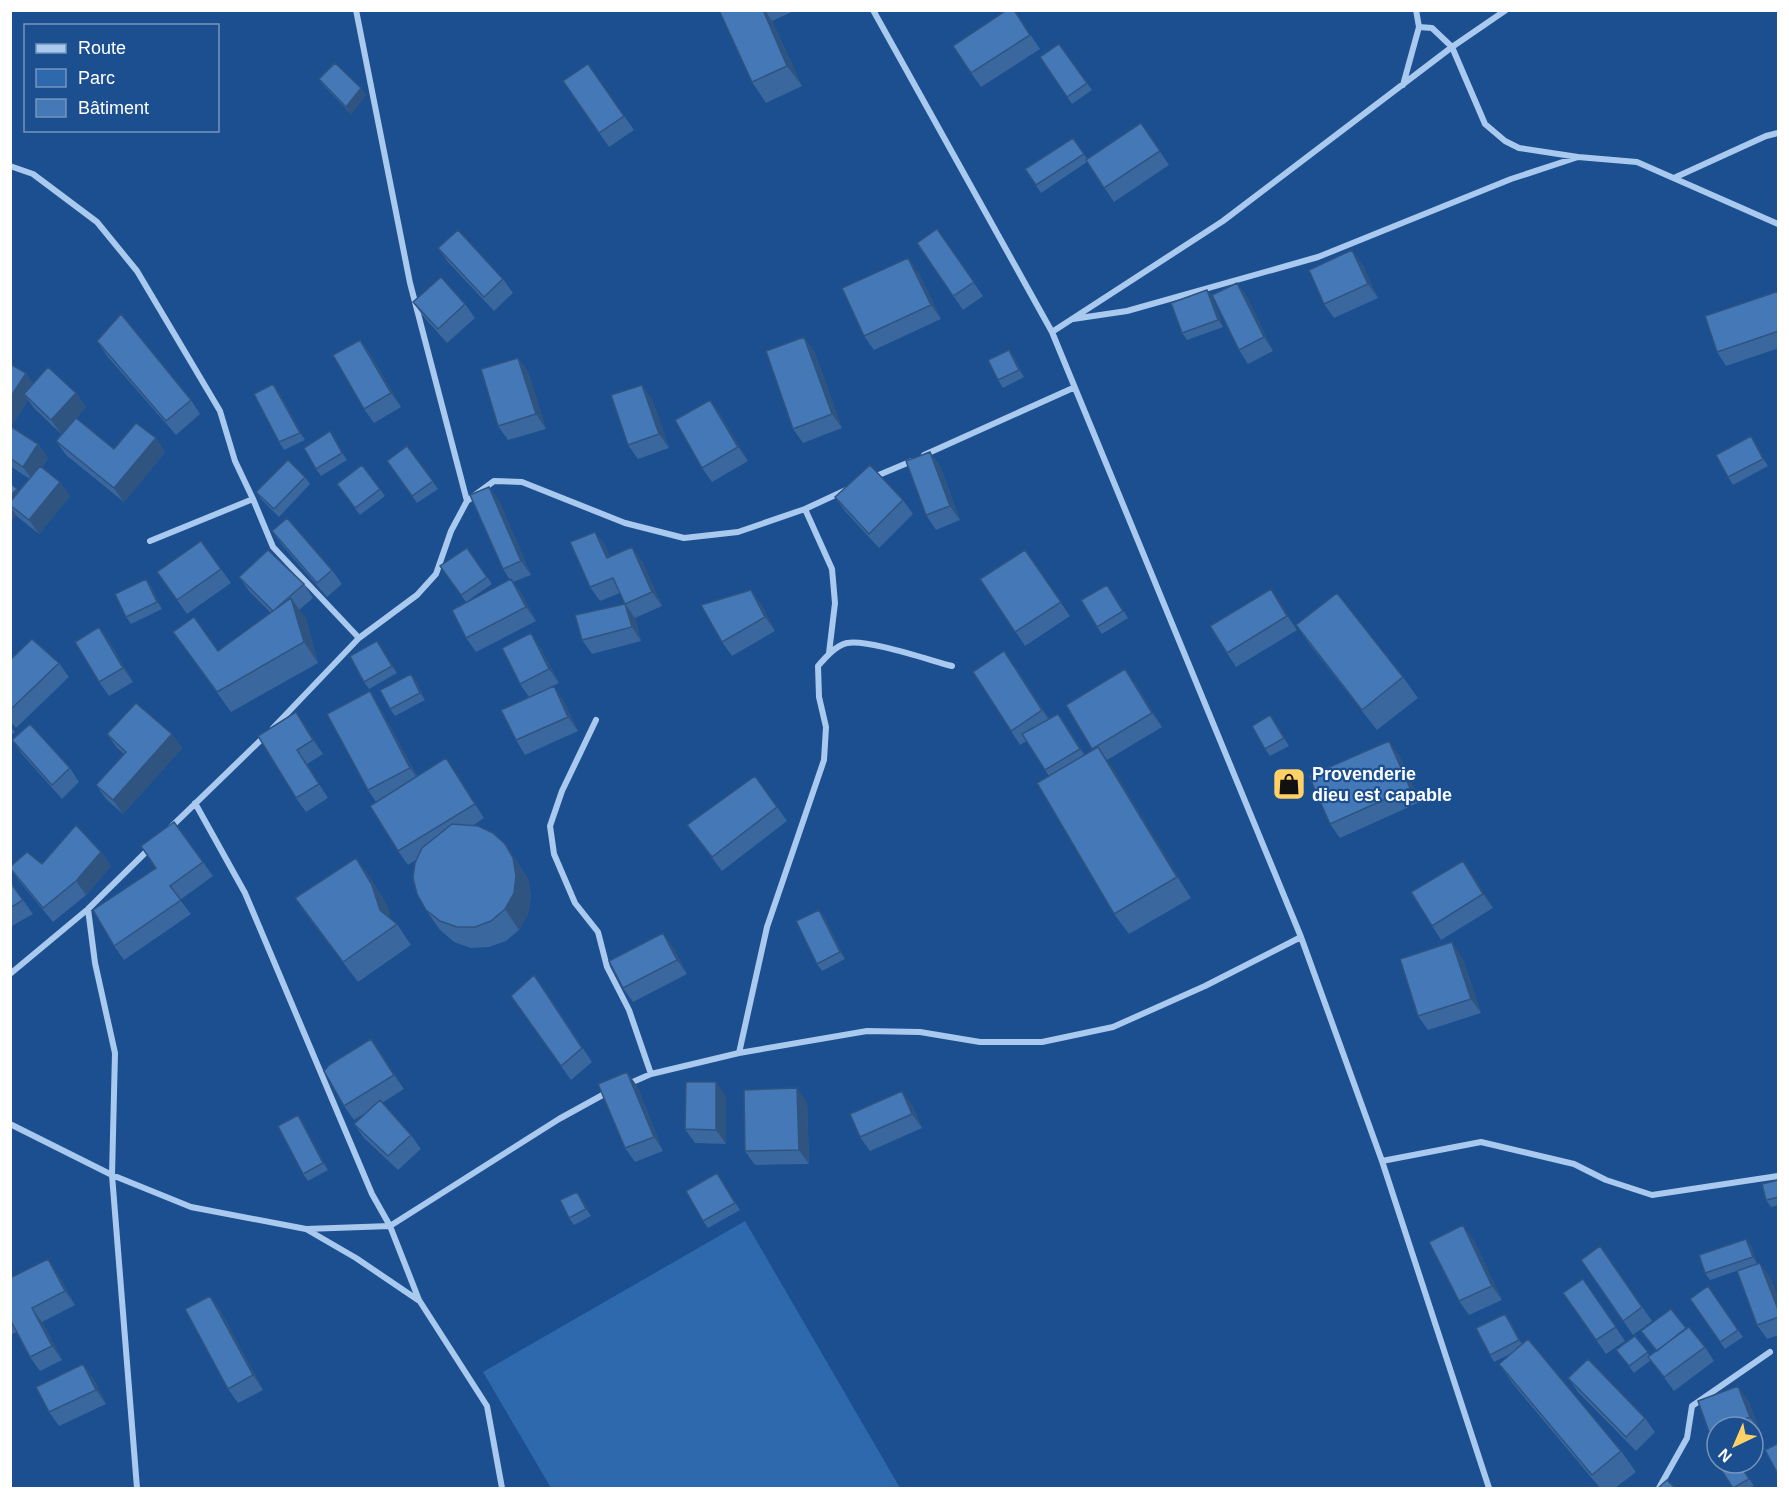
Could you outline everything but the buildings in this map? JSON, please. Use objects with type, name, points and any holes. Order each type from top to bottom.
[{"type":"street","points":[[356,10],[410,283],[467,501]]},
{"type":"street","points":[[873,10],[1052,332],[1301,937],[1382,1161],[1489,1488]]},
{"type":"street","points":[[1402,86],[1419,27],[1416,10]]},
{"type":"street","points":[[1052,332],[1223,221],[1452,47],[1506,10]]},
{"type":"street","points":[[1419,27],[1432,28],[1452,47],[1485,124],[1505,141],[1519,148],[1578,157],[1637,162],[1676,177],[1719,199],[1779,224]]},
{"type":"street","points":[[1676,177],[1766,136],[1779,133]]},
{"type":"street","points":[[1073,319],[1127,311],[1318,257],[1511,178],[1578,157]]},
{"type":"street","points":[[10,166],[33,174],[97,222],[137,271],[220,411],[236,461],[273,547],[359,638]]},
{"type":"street","points":[[871,479],[1074,388]]},
{"type":"street","points":[[162,835],[276,725],[359,638],[417,595],[436,574],[451,531],[467,501],[494,481],[522,482],[625,524],[684,538],[738,532],[806,509],[849,489]]},
{"type":"street","points":[[150,541],[254,499]]},
{"type":"street","points":[[806,509],[832,569],[835,603],[829,653]]},
{"type":"street","points":[[739,1053],[767,927],[824,760],[826,727],[819,697],[818,666],[829,653],[847,643],[866,644],[952,666]]},
{"type":"street","points":[[596,720],[562,791],[550,826],[554,854],[575,903],[598,932],[607,967],[629,1010],[651,1074]]},
{"type":"street","points":[[195,803],[245,893],[372,1194],[390,1226],[418,1300],[487,1406],[502,1488]]},
{"type":"street","points":[[10,975],[88,909],[154,843]]},
{"type":"street","points":[[88,909],[95,963],[115,1053],[112,1175],[137,1488]]},
{"type":"street","points":[[621,1086],[651,1074],[739,1053],[867,1031],[920,1032],[980,1042],[1042,1042],[1113,1027],[1205,986],[1301,937]]},
{"type":"street","points":[[10,1124],[112,1175],[191,1207],[306,1230],[390,1226],[559,1119],[612,1091]]},
{"type":"street","points":[[1382,1161],[1481,1142],[1574,1164],[1606,1180],[1652,1195],[1779,1176]]},
{"type":"street","points":[[306,1230],[356,1258],[418,1300]]},
{"type":"street","points":[[1659,1488],[1687,1438],[1692,1406],[1770,1352]]},
{"type":"green space","points":[[745,1221],[900,1488],[551,1488],[483,1372]]},
{"type":"place","name":"Provenderie dieu est capable","points":[[1289,784]]}]
